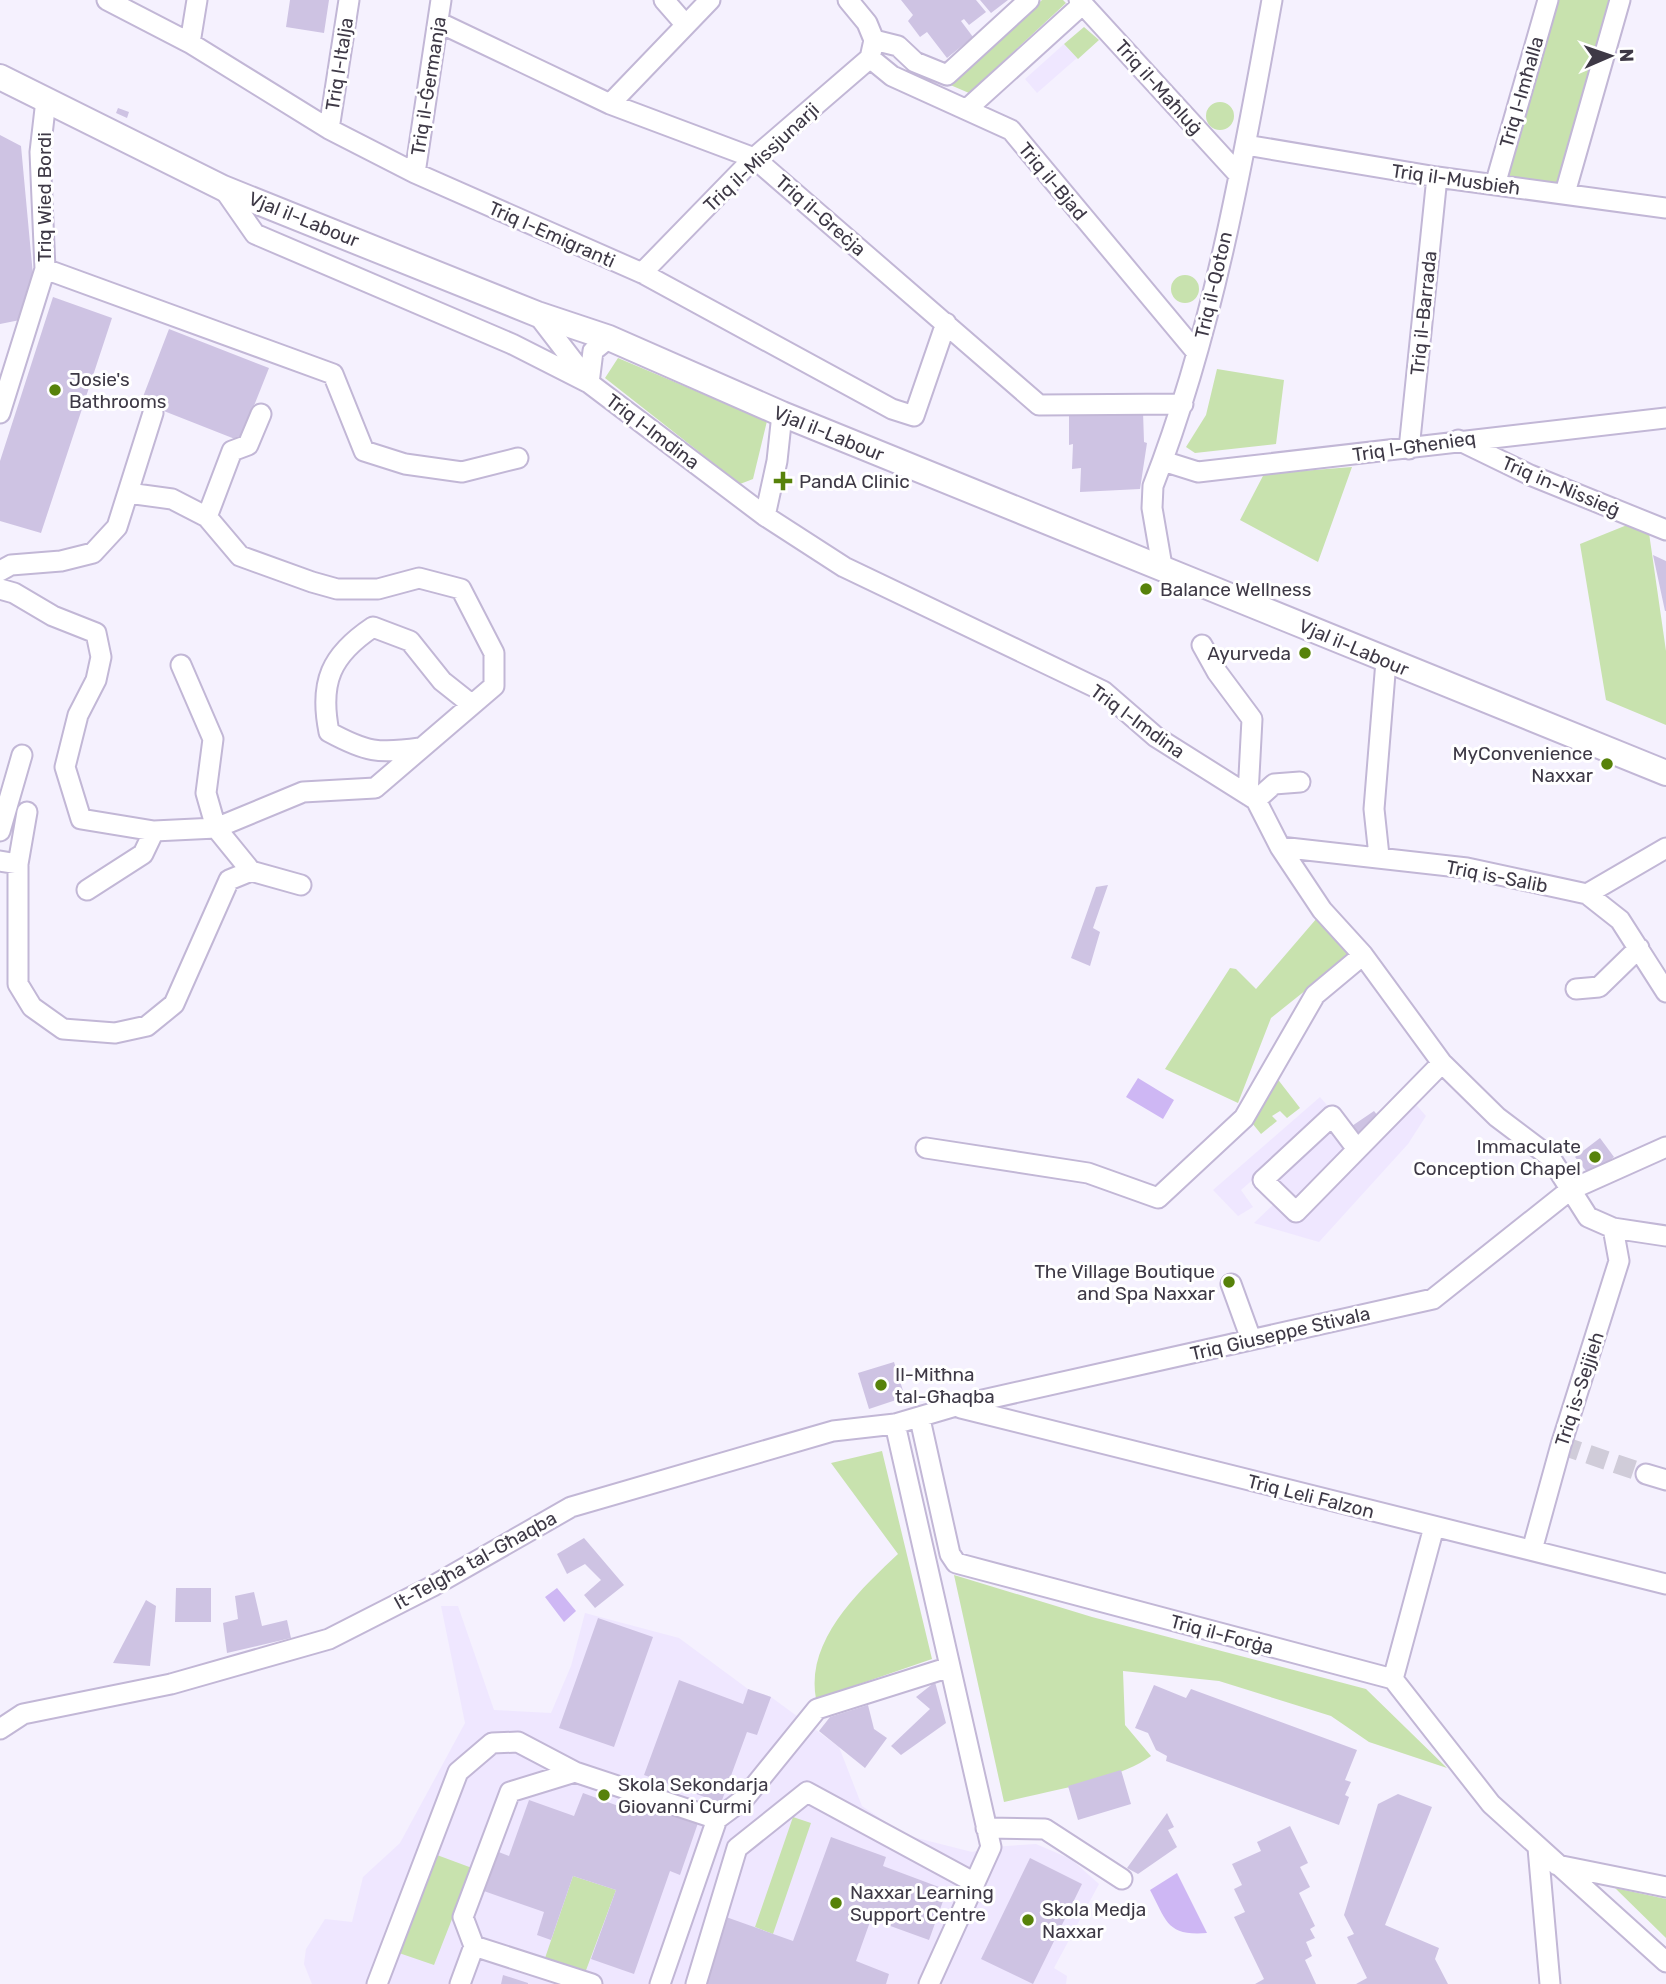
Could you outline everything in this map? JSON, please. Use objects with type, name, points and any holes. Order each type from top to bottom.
[{"type":"main road","name":"Vjal il-Labour","points":[[0,77],[223,187],[537,314],[610,338],[782,414],[1162,566],[1386,661],[1666,773]]},
{"type":"street","name":"Triq l-Emigranti","points":[[107,0],[190,43],[329,129],[415,173],[642,274],[892,409],[914,416],[946,323]]},
{"type":"street","points":[[190,43],[197,0]]},
{"type":"street","name":"Triq l-Italja","points":[[329,129],[349,0]]},
{"type":"street","name":"Triq il-Ġermanja","points":[[415,173],[441,0]]},
{"type":"street","points":[[664,0],[685,24]]},
{"type":"street","points":[[610,104],[710,0]]},
{"type":"street","points":[[848,0],[867,23],[872,49],[898,46],[915,62],[947,75],[1029,0]]},
{"type":"street","name":"Triq il-Qoton","points":[[1162,566],[1152,508],[1153,486],[1183,404],[1197,353],[1246,145],[1272,0]]},
{"type":"street","name":"Triq l-Imħalla","points":[[1495,185],[1548,0]]},
{"type":"street","points":[[1565,193],[1620,0]]},
{"type":"street","points":[[967,109],[1081,2]]},
{"type":"street","name":"Triq il-Maħluġ","points":[[1081,2],[1239,175]]},
{"type":"street","name":"Triq il-Greċja","points":[[438,22],[610,104],[754,158],[1039,405],[1183,404]]},
{"type":"street","name":"Triq il-Bjad","points":[[872,49],[892,76],[1010,130],[1197,353]]},
{"type":"street","name":"Triq il-Missjunarji","points":[[642,274],[754,158],[872,49]]},
{"type":"street","name":"Triq Wied Bordi","points":[[0,413],[45,269],[40,152],[46,100]]},
{"type":"street","name":"Triq il-Musbieħ","points":[[1246,145],[1437,177],[1666,208]]},
{"type":"street","name":"Triq il-Barrada","points":[[1409,449],[1437,177]]},
{"type":"street","name":"Triq l-Imdina","points":[[223,187],[255,234],[512,344],[589,383],[765,516],[844,567],[1103,691],[1156,737],[1252,797]]},
{"type":"street","points":[[45,269],[333,374],[364,452],[405,464],[462,472],[517,458]]},
{"type":"street","name":"Triq l-Imdina","points":[[537,314],[589,383]]},
{"type":"street","name":"Triq l-Imdina","points":[[589,383],[593,351],[610,338]]},
{"type":"street","points":[[0,571],[11,565],[61,561],[93,552],[117,527],[153,413]]},
{"type":"street","points":[[207,517],[232,451],[248,445],[261,414]]},
{"type":"street","points":[[765,516],[777,461],[782,414]]},
{"type":"street","name":"Triq l-Għenieq","points":[[1163,461],[1198,472],[1409,449],[1457,440],[1666,418]]},
{"type":"street","name":"Triq in-Nissieġ","points":[[1457,440],[1530,475],[1666,530]]},
{"type":"street","points":[[0,589],[14,593],[53,616],[96,633],[101,657],[96,680],[78,715],[65,767],[81,819],[154,831],[216,828],[303,792],[375,788],[495,686],[494,653],[461,589],[419,578],[378,589],[337,589],[312,582],[240,556],[207,517],[172,499],[128,493]]},
{"type":"street","points":[[420,748],[394,752],[362,750],[329,732],[324,707],[328,677],[346,645],[373,627],[410,641],[442,681],[471,704]]},
{"type":"street","points":[[1202,645],[1217,672],[1252,719],[1252,797],[1280,848],[1322,910],[1363,955],[1442,1063],[1497,1117],[1550,1157],[1588,1217],[1613,1228],[1666,1236]]},
{"type":"street","points":[[1379,856],[1374,809],[1386,661]]},
{"type":"street","points":[[181,665],[213,740],[206,793],[216,828],[251,871],[301,885]]},
{"type":"street","points":[[0,831],[22,755]]},
{"type":"street","points":[[1252,797],[1275,784],[1300,782]]},
{"type":"street","points":[[27,812],[9,863],[18,984],[32,1007],[63,1029],[115,1033],[147,1026],[174,1004],[229,880],[251,871]]},
{"type":"street","points":[[87,890],[143,854],[154,831]]},
{"type":"street","name":"Triq is-Salib","points":[[1280,848],[1379,856],[1467,868],[1587,894],[1620,920],[1666,992]]},
{"type":"street","points":[[1587,894],[1666,848]]},
{"type":"street","points":[[1576,989],[1599,987],[1639,948]]},
{"type":"street","points":[[926,1148],[1088,1173],[1157,1198],[1244,1118],[1315,995],[1363,955]]},
{"type":"street","points":[[1357,1149],[1332,1116],[1264,1180],[1296,1212],[1442,1063]]},
{"type":"street","name":"Triq Giuseppe Stivala","points":[[956,1406],[1433,1299],[1570,1190],[1666,1147]]},
{"type":"street","name":"Triq is-Sejjieh","points":[[1532,1550],[1561,1445],[1619,1261],[1613,1228]]},
{"type":"street","points":[[1231,1284],[1251,1339]]},
{"type":"street","name":"Triq Leli Falzon","points":[[956,1406],[1666,1584]]},
{"type":"street","name":"It-Telgħa tal-Għaqba","points":[[0,1729],[23,1714],[171,1684],[329,1639],[433,1586],[571,1507],[833,1431],[920,1419],[956,1406]]},
{"type":"street","points":[[920,1419],[950,1554],[956,1563],[928,1574]]},
{"type":"street","points":[[895,1424],[988,1837],[975,1883],[929,1984]]},
{"type":"street","points":[[1646,1474],[1666,1480]]},
{"type":"street","points":[[1434,1527],[1393,1679],[1492,1804],[1556,1865],[1666,1962]]},
{"type":"street","name":"Triq il-Forġa","points":[[956,1563],[1393,1679]]},
{"type":"street","points":[[649,1984],[713,1818],[744,1799],[817,1709],[950,1667]]},
{"type":"street","points":[[377,1984],[458,1772],[492,1743],[518,1742],[575,1772],[713,1818]]},
{"type":"street","points":[[460,1984],[474,1946],[463,1917],[510,1792],[575,1772]]},
{"type":"street","points":[[696,1984],[737,1848],[807,1792],[975,1883]]},
{"type":"street","points":[[660,1984],[713,1818]]},
{"type":"street","points":[[988,1837],[1045,1829],[1122,1879]]},
{"type":"street","points":[[1538,1848],[1550,1984]]},
{"type":"street","points":[[1556,1865],[1666,1887]]},
{"type":"street","points":[[474,1946],[592,1984]]},
{"type":"shaded area","points":[[1064,44],[1077,58],[1037,93],[1025,79]]},
{"type":"shaded area","points":[[1138,1078],[1174,1100],[1163,1119],[1126,1097]]},
{"type":"shaded area","points":[[1320,1097],[1332,1111],[1241,1190],[1253,1207],[1238,1216],[1213,1190]]},
{"type":"shaded area","points":[[1412,1100],[1426,1116],[1408,1144],[1319,1242],[1254,1223],[1275,1203],[1289,1215]]},
{"type":"shaded area","points":[[1329,1128],[1348,1150],[1296,1198],[1276,1179]]},
{"type":"shaded area","points":[[557,1588],[576,1611],[564,1622],[545,1597]]},
{"type":"shaded area","name":"Skola Sekondarja Giovanni Curmi","points":[[441,1606],[458,1606],[494,1710],[551,1713],[571,1666],[585,1613],[679,1638],[748,1689],[771,1697],[839,1747],[862,1806],[905,1835],[972,1852],[991,1847],[1036,1844],[1071,1859],[1099,1884],[1054,1968],[1067,1976],[1066,1984],[312,1984],[304,1964],[306,1949],[325,1919],[352,1922],[363,1877],[400,1843],[465,1723]]},
{"type":"shaded area","points":[[1177,1873],[1207,1933],[1184,1932],[1170,1925],[1150,1890]]},
{"type":"green space","points":[[1042,0],[1063,0],[1066,3],[969,93],[948,84]]},
{"type":"green space","points":[[1557,0],[1609,0],[1558,186],[1506,181]]},
{"type":"green space","points":[[1084,27],[1099,40],[1078,59],[1064,44]]},
{"type":"green space","points":[[1220,102],[1230,106],[1234,116],[1230,126],[1220,130],[1210,126],[1206,116],[1210,106]]},
{"type":"green space","points":[[1185,275],[1195,279],[1199,289],[1195,299],[1185,303],[1175,299],[1171,289],[1175,279]]},
{"type":"green space","points":[[618,358],[767,421],[753,479],[740,484],[605,378]]},
{"type":"green space","points":[[1217,369],[1284,380],[1276,444],[1195,453],[1186,447],[1206,415]]},
{"type":"green space","points":[[1352,467],[1318,562],[1240,520],[1264,474]]},
{"type":"green space","points":[[1627,525],[1649,533],[1666,651],[1666,725],[1606,700],[1580,544]]},
{"type":"green space","points":[[1317,918],[1351,954],[1271,1018],[1238,1103],[1165,1069],[1230,968],[1236,969],[1256,989]]},
{"type":"green space","points":[[1276,1077],[1300,1108],[1287,1118],[1280,1111],[1272,1116],[1277,1121],[1261,1134],[1252,1123]]},
{"type":"green space","points":[[882,1451],[932,1659],[816,1699],[815,1677],[827,1637],[852,1600],[898,1554],[831,1463]]},
{"type":"green space","points":[[954,1575],[1092,1617],[1366,1689],[1447,1768],[1369,1742],[1331,1716],[1219,1681],[1123,1671],[1125,1725],[1151,1756],[1120,1772],[1101,1778],[1004,1802]]},
{"type":"green space","points":[[793,1817],[811,1823],[773,1934],[755,1927]]},
{"type":"green space","points":[[437,1855],[472,1868],[434,1965],[399,1953]]},
{"type":"green space","points":[[573,1876],[616,1890],[585,1973],[544,1961]]},
{"type":"green space","points":[[1615,1888],[1666,1899],[1666,1938]]},
{"type":"building","points":[[290,0],[329,0],[324,33],[286,27]]},
{"type":"building","points":[[901,0],[976,0],[986,12],[969,25],[964,19],[961,21],[973,37],[947,58],[927,32],[920,37],[908,21],[913,15]]},
{"type":"building","points":[[980,0],[1008,0],[991,13]]},
{"type":"building","points":[[118,108],[129,112],[127,118],[116,113]]},
{"type":"building","points":[[0,135],[21,146],[34,286],[25,319],[0,324]]},
{"type":"building","name":"Josie's Bathrooms","points":[[53,297],[112,318],[41,533],[0,521],[0,461]]},
{"type":"building","points":[[169,329],[269,368],[240,441],[141,402]]},
{"type":"building","points":[[1069,411],[1143,411],[1144,442],[1147,443],[1140,489],[1080,492],[1081,468],[1072,469],[1073,444],[1069,445]]},
{"type":"building","points":[[1653,555],[1666,561],[1666,611],[1665,611]]},
{"type":"building","points":[[1108,885],[1093,928],[1100,932],[1090,966],[1071,958],[1096,887]]},
{"type":"building","points":[[1374,1111],[1378,1116],[1359,1136],[1349,1128]]},
{"type":"building","name":"Immaculate Conception Chapel","points":[[1600,1138],[1614,1157],[1590,1176],[1575,1157]]},
{"type":"building","name":"Il-Mitħna tal-Għaqba","points":[[894,1362],[905,1397],[869,1409],[858,1373]]},
{"type":"building","points":[[584,1538],[624,1585],[595,1608],[584,1595],[601,1580],[585,1564],[567,1574],[557,1554]]},
{"type":"building","points":[[176,1588],[211,1588],[211,1622],[175,1622]]},
{"type":"building","points":[[254,1592],[262,1626],[287,1620],[291,1638],[227,1653],[223,1623],[238,1619],[235,1596]]},
{"type":"building","points":[[146,1600],[156,1606],[150,1666],[113,1663]]},
{"type":"building","points":[[598,1618],[653,1637],[614,1747],[559,1728]]},
{"type":"building","points":[[679,1680],[743,1704],[748,1689],[771,1697],[757,1735],[747,1732],[721,1803],[644,1775]]},
{"type":"building","points":[[935,1682],[946,1723],[901,1755],[891,1746],[930,1709],[916,1697]]},
{"type":"building","points":[[1154,1685],[1186,1698],[1191,1689],[1357,1750],[1345,1780],[1351,1782],[1345,1795],[1349,1797],[1339,1825],[1166,1761],[1167,1756],[1156,1750],[1148,1733],[1135,1728]]},
{"type":"building","points":[[868,1705],[874,1729],[887,1738],[865,1768],[819,1731],[830,1717]]},
{"type":"building","points":[[1121,1770],[1131,1804],[1078,1820],[1068,1786]]},
{"type":"building","points":[[583,1793],[632,1811],[636,1800],[698,1823],[680,1875],[670,1871],[634,1974],[591,1959],[616,1890],[573,1876],[551,1940],[537,1935],[544,1912],[481,1890],[496,1851],[509,1856],[529,1800],[574,1816]]},
{"type":"building","points":[[1398,1794],[1432,1807],[1385,1925],[1439,1948],[1435,1959],[1448,1984],[1356,1984],[1367,1978],[1347,1937],[1354,1934],[1344,1915],[1378,1804]]},
{"type":"building","points":[[1167,1813],[1174,1827],[1168,1830],[1177,1847],[1138,1874],[1127,1868]]},
{"type":"building","points":[[1290,1826],[1308,1863],[1300,1867],[1310,1887],[1299,1893],[1315,1926],[1310,1929],[1315,1938],[1306,1942],[1312,1956],[1305,1960],[1316,1984],[1255,1984],[1264,1979],[1234,1917],[1245,1912],[1234,1889],[1242,1885],[1232,1864],[1261,1851],[1257,1842]]},
{"type":"building","name":"Naxxar Learning Support Centre","points":[[831,1837],[886,1857],[883,1866],[947,1890],[929,1940],[871,1919],[856,1961],[889,1974],[886,1984],[704,1984],[726,1917],[793,1941]]},
{"type":"building","points":[[1030,1858],[1082,1884],[1033,1984],[981,1959]]},
{"type":"building","points":[[503,1975],[528,1983],[528,1984],[501,1984]]},
{"type":"tunnel","points":[[1561,1445],[1646,1474]]},
{"type":"place","name":"Josie's Bathrooms","points":[[55,390]]},
{"type":"place","name":"PandA Clinic","points":[[783,481]]},
{"type":"place","name":"Balance Wellness","points":[[1146,589]]},
{"type":"place","name":"Ayurveda","points":[[1305,653]]},
{"type":"place","name":"MyConvenience Naxxar","points":[[1607,764]]},
{"type":"place","name":"Immaculate Conception Chapel","points":[[1595,1157]]},
{"type":"place","name":"The Village Boutique and Spa Naxxar","points":[[1229,1282]]},
{"type":"place","name":"Il-Mitħna tal-Għaqba","points":[[881,1385]]},
{"type":"place","name":"Skola Sekondarja Giovanni Curmi","points":[[604,1795]]},
{"type":"place","name":"Naxxar Learning Support Centre","points":[[836,1903]]},
{"type":"place","name":"Skola Medja Naxxar","points":[[1028,1920]]}]
